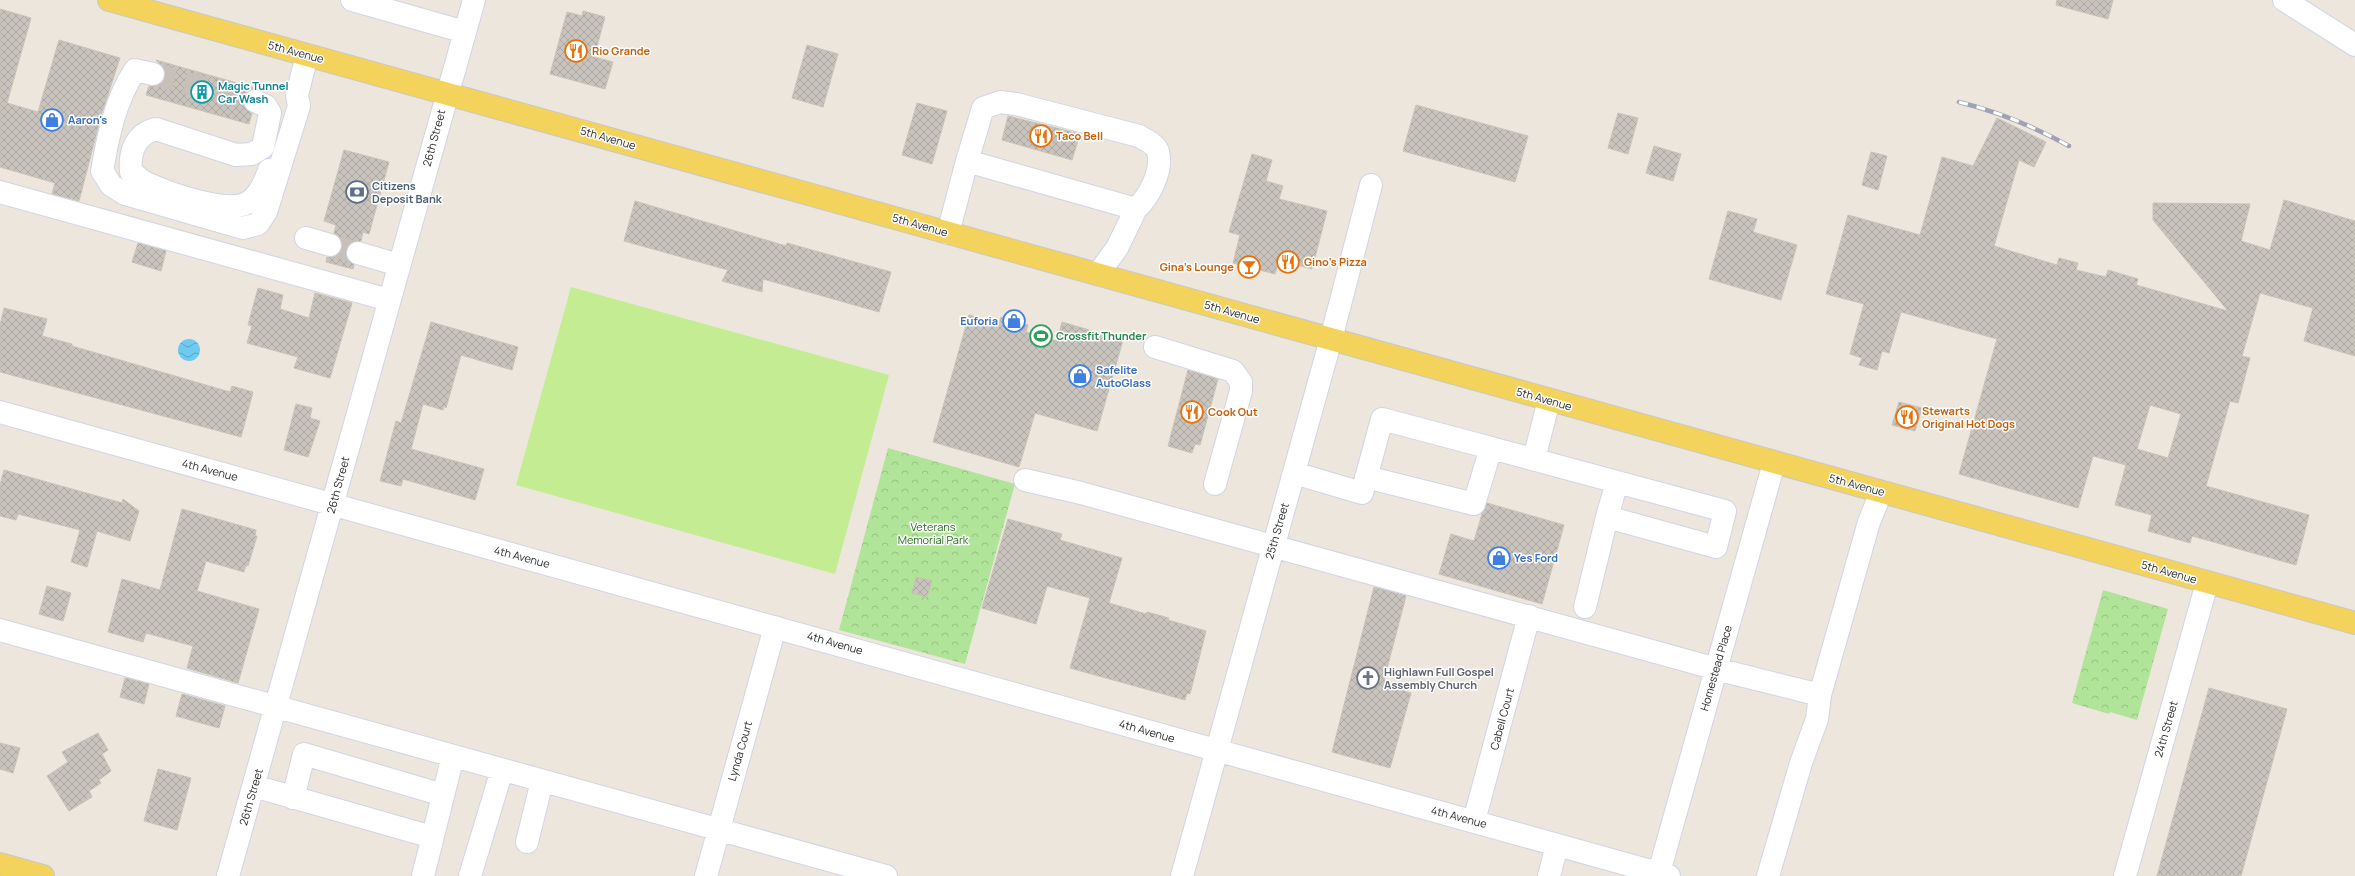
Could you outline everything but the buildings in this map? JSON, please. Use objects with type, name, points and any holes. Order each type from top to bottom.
[{"type":"main road","name":"5th Avenue","points":[[110,0],[2355,624]]},
{"type":"main road","points":[[0,864],[43,876]]},
{"type":"street","points":[[352,0],[464,32]]},
{"type":"street","name":"26th Street","points":[[228,876],[277,707],[446,93],[474,0]]},
{"type":"street","points":[[2284,0],[2355,45]]},
{"type":"street","points":[[153,74],[135,70],[124,87],[114,112],[102,171],[111,185],[125,194],[243,228],[258,224],[266,212],[299,106],[297,95],[308,55]]},
{"type":"street","points":[[255,101],[266,106],[270,113],[263,147],[252,154],[236,155],[156,129],[146,132],[138,138],[130,161],[131,172],[144,183],[215,206],[235,208],[248,203],[259,193],[266,178],[290,103],[297,95]]},
{"type":"street","points":[[948,233],[983,108],[1000,102],[1016,104],[1139,136],[1153,144],[1158,151],[1158,166],[1151,189],[1144,202],[1136,209],[1117,248],[1098,274]]},
{"type":"street","points":[[967,161],[1136,209]]},
{"type":"street","name":"25th Street","points":[[1182,876],[1331,339],[1371,185]]},
{"type":"street","points":[[0,192],[389,300]]},
{"type":"street","points":[[306,238],[330,245]]},
{"type":"street","points":[[358,253],[399,264]]},
{"type":"street","points":[[1155,347],[1233,371],[1241,382],[1241,390],[1216,484]]},
{"type":"street","points":[[1534,459],[1549,400]]},
{"type":"street","name":"4th Avenue","points":[[0,412],[775,626],[1662,875]]},
{"type":"street","points":[[1294,472],[1362,493],[1382,419],[1725,511],[1716,547],[1607,517]]},
{"type":"street","points":[[1366,477],[1474,504],[1491,448]]},
{"type":"street","name":"Homestead Place","points":[[1662,875],[1716,669],[1774,463]]},
{"type":"street","points":[[1025,480],[1273,546],[1716,669],[1820,696]]},
{"type":"street","points":[[1585,607],[1617,482]]},
{"type":"street","points":[[1768,876],[1801,763],[1816,719],[1820,696],[1869,522],[1881,492]]},
{"type":"street","name":"24th Street","points":[[2125,876],[2207,583]]},
{"type":"street","name":"Cabell Court","points":[[1474,821],[1529,616]]},
{"type":"street","name":"Lynda Court","points":[[706,876],[775,626]]},
{"type":"street","points":[[0,630],[886,876]]},
{"type":"street","points":[[292,798],[304,754],[443,796]]},
{"type":"street","points":[[423,876],[453,756]]},
{"type":"street","points":[[470,876],[502,770]]},
{"type":"street","points":[[527,842],[542,781]]},
{"type":"street","points":[[254,786],[432,838]]},
{"type":"street","points":[[1549,876],[1557,845]]},
{"type":"green space","points":[[571,287],[889,375],[835,574],[516,485]]},
{"type":"green space","name":"Veterans Memorial Park","points":[[888,448],[1015,484],[965,664],[839,630]]},
{"type":"green space","points":[[2103,590],[2168,609],[2137,720],[2110,712],[2109,714],[2072,703]]},
{"type":"water","points":[[189,339],[197,342],[200,350],[197,358],[189,361],[181,358],[178,350],[181,342]]},
{"type":"tunnel","points":[[153,74],[255,101]]},
{"type":"tunnel","points":[[330,245],[358,253]]},
{"type":"railway","points":[[1959,102],[2016,120],[2069,146]]},
{"type":"place","name":"Rio Grande","points":[[576,51]]},
{"type":"place","name":"Magic Tunnel Car Wash","points":[[202,92]]},
{"type":"place","name":"Aaron's","points":[[52,120]]},
{"type":"place","name":"Taco Bell","points":[[1041,136]]},
{"type":"place","name":"Citizens Deposit Bank","points":[[357,192]]},
{"type":"place","name":"Gino's Pizza","points":[[1288,262]]},
{"type":"place","name":"Gina's Lounge","points":[[1249,267]]},
{"type":"place","name":"Euforia","points":[[1014,321]]},
{"type":"place","name":"Crossfit Thunder","points":[[1041,336]]},
{"type":"place","name":"Safelite AutoGlass","points":[[1080,376]]},
{"type":"place","name":"Cook Out","points":[[1192,412]]},
{"type":"place","name":"Stewarts Original Hot Dogs","points":[[1907,417]]},
{"type":"place","name":"Yes Ford","points":[[1499,558]]},
{"type":"place","name":"Highlawn Full Gospel Assembly Church","points":[[1368,678]]}]
